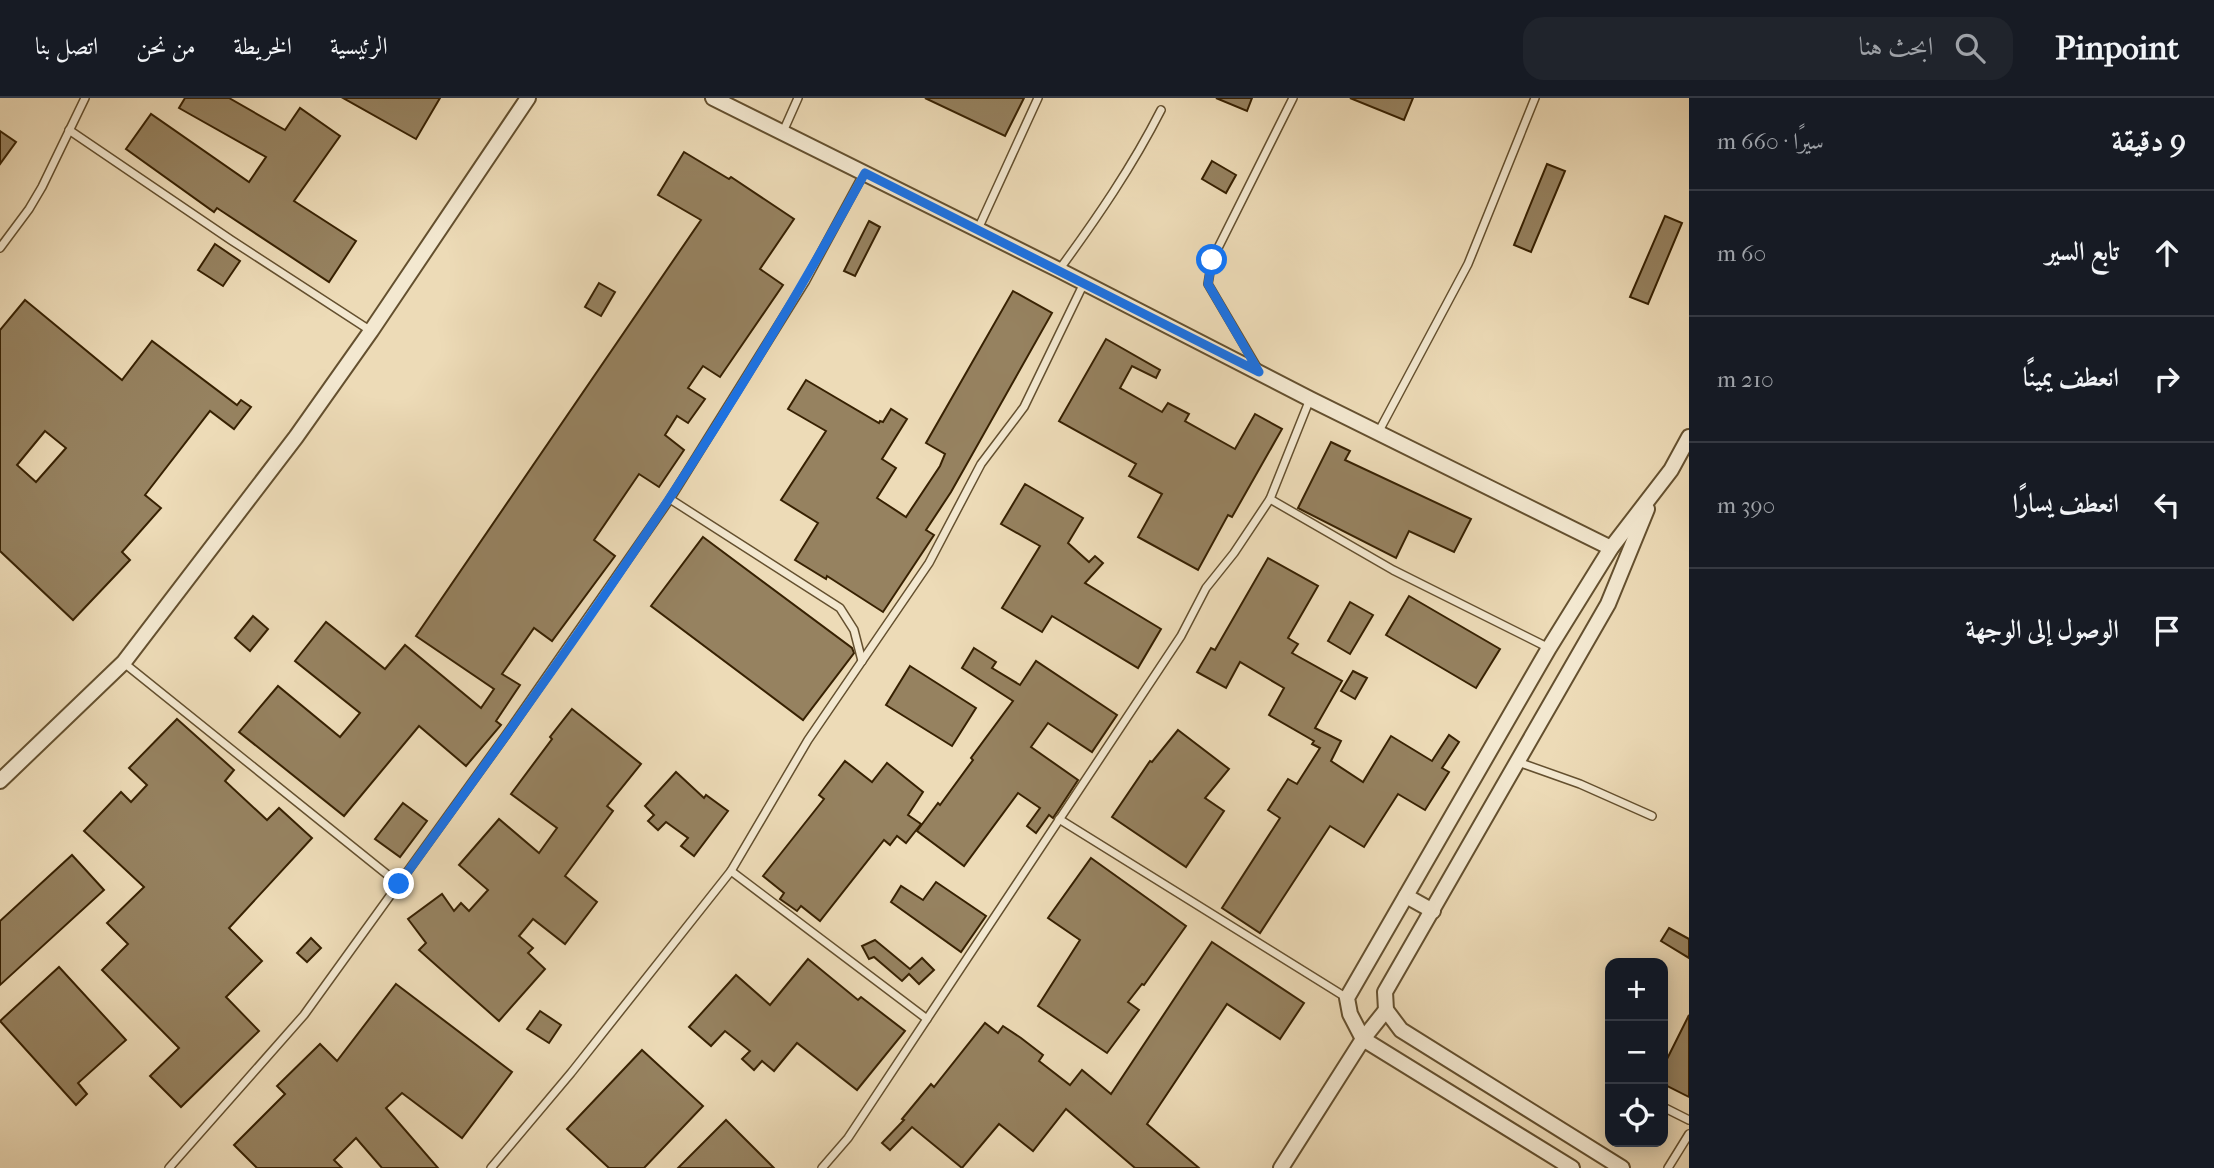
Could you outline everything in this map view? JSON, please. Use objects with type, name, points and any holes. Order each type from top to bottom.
[{"type":"street","points":[[0,781],[124,662],[296,437],[528,98]]},
{"type":"street","points":[[713,98],[1611,548]]},
{"type":"street","points":[[1572,1168],[1363,1039],[1350,1014],[1347,998],[1549,648],[1611,548],[1671,470],[1689,437]]},
{"type":"street","points":[[1622,1168],[1401,1030],[1386,1010],[1385,992],[1608,604],[1655,492]]},
{"type":"street","points":[[1406,896],[1433,911]]},
{"type":"street","points":[[1281,1168],[1363,1039],[1386,1010]]},
{"type":"lane","points":[[0,248],[29,209],[85,98]]},
{"type":"lane","points":[[782,134],[798,98]]},
{"type":"lane","points":[[977,230],[1038,98]]},
{"type":"lane","points":[[1259,372],[1208,284],[1212,260],[1293,98]]},
{"type":"lane","points":[[1378,431],[1468,264],[1535,98]]},
{"type":"lane","points":[[1059,270],[1113,195],[1141,150],[1161,110]]},
{"type":"lane","points":[[69,130],[371,331]]},
{"type":"lane","points":[[169,1168],[304,1015],[506,735],[670,499],[805,282],[865,173]]},
{"type":"lane","points":[[491,1168],[571,1073],[730,871],[808,740],[929,563],[981,464],[1024,407],[1084,283]]},
{"type":"lane","points":[[822,1168],[848,1138],[1181,636],[1206,588],[1234,553],[1270,499],[1310,399]]},
{"type":"lane","points":[[670,499],[840,608],[854,630],[862,661]]},
{"type":"lane","points":[[1270,499],[1393,570],[1549,648]]},
{"type":"lane","points":[[124,662],[399,884]]},
{"type":"lane","points":[[1518,762],[1653,816]]},
{"type":"lane","points":[[1059,820],[1347,998]]},
{"type":"lane","points":[[730,871],[927,1019]]},
{"type":"lane","points":[[1668,1110],[1689,1120]]},
{"type":"lane","points":[[1668,1168],[1689,1134]]},
{"type":"building","points":[[185,98],[229,98],[285,130],[300,108],[340,136],[294,201],[356,241],[329,282],[217,208],[214,212],[126,149],[151,114],[249,182],[266,157],[179,108]]},
{"type":"building","points":[[343,98],[440,98],[416,139]]},
{"type":"building","points":[[925,98],[1024,98],[1005,136]]},
{"type":"building","points":[[1216,98],[1252,98],[1247,111]]},
{"type":"building","points":[[1350,98],[1413,98],[1404,120]]},
{"type":"building","points":[[0,131],[16,142],[0,164]]},
{"type":"building","points":[[684,152],[729,179],[731,177],[794,219],[760,269],[783,285],[720,377],[703,366],[688,388],[705,399],[688,423],[677,416],[665,435],[684,450],[659,487],[639,474],[594,540],[615,556],[552,641],[534,628],[502,674],[520,685],[496,721],[501,725],[466,766],[419,726],[344,816],[239,732],[278,686],[340,737],[360,713],[295,661],[326,622],[385,669],[405,645],[481,708],[494,689],[416,636],[701,220],[658,195]]},
{"type":"building","points":[[1212,161],[1236,175],[1226,193],[1202,179]]},
{"type":"building","points":[[1547,164],[1565,171],[1531,252],[1514,245]]},
{"type":"building","points":[[1665,216],[1682,223],[1648,304],[1630,297]]},
{"type":"building","points":[[869,221],[880,227],[855,276],[844,271]]},
{"type":"building","points":[[215,244],[240,261],[223,286],[198,270]]},
{"type":"building","points":[[599,283],[615,292],[601,316],[585,307]]},
{"type":"building","points":[[1013,291],[1052,313],[951,492],[926,530],[934,535],[883,612],[827,576],[826,579],[795,560],[818,523],[781,500],[826,431],[788,409],[806,380],[879,423],[883,422],[891,409],[907,419],[882,459],[896,468],[877,498],[906,517],[945,454],[926,443]]},
{"type":"building","points":[[25,300],[122,380],[152,341],[237,405],[241,400],[251,407],[234,429],[210,411],[145,495],[161,508],[122,552],[130,560],[73,620],[0,551],[0,330]],"holes":[[[45,431],[66,448],[36,482],[17,465]]]},
{"type":"building","points":[[1106,339],[1160,370],[1156,378],[1132,366],[1120,388],[1162,412],[1168,403],[1189,414],[1185,421],[1235,449],[1255,414],[1282,429],[1232,517],[1228,515],[1198,570],[1138,537],[1162,494],[1129,476],[1136,464],[1059,421]]},
{"type":"building","points":[[1331,442],[1350,451],[1345,460],[1471,519],[1454,552],[1409,531],[1396,558],[1298,508]]},
{"type":"building","points":[[1025,484],[1083,518],[1068,543],[1089,562],[1095,556],[1103,563],[1085,583],[1161,629],[1138,668],[1052,616],[1042,632],[1002,608],[1040,546],[1001,524]]},
{"type":"building","points":[[703,537],[852,648],[854,653],[803,720],[651,606]]},
{"type":"building","points":[[1268,558],[1318,586],[1288,638],[1298,644],[1292,653],[1342,681],[1315,728],[1341,741],[1331,761],[1363,782],[1391,736],[1432,761],[1449,735],[1459,742],[1442,768],[1449,772],[1425,810],[1398,794],[1364,847],[1330,826],[1260,933],[1222,908],[1280,818],[1268,810],[1288,779],[1297,784],[1320,748],[1312,744],[1314,741],[1269,715],[1284,688],[1240,662],[1226,688],[1197,672],[1211,648],[1215,650]]},
{"type":"building","points":[[1409,596],[1500,649],[1476,688],[1386,635]]},
{"type":"building","points":[[1350,602],[1373,615],[1350,654],[1328,641]]},
{"type":"building","points":[[253,616],[268,629],[250,651],[235,638]]},
{"type":"building","points":[[974,648],[996,662],[992,668],[1020,685],[1036,661],[1117,715],[1092,752],[1048,723],[1031,747],[1078,780],[1053,818],[1049,815],[1036,833],[1027,826],[1040,808],[1018,793],[964,866],[917,831],[938,803],[940,805],[1013,701],[962,668]]},
{"type":"building","points":[[910,666],[976,708],[952,746],[886,705]]},
{"type":"building","points":[[1353,671],[1367,678],[1355,699],[1341,691]]},
{"type":"building","points":[[572,709],[641,764],[607,806],[613,811],[565,876],[597,902],[565,944],[533,919],[519,936],[533,948],[528,953],[545,969],[499,1021],[419,950],[426,943],[408,919],[442,894],[454,911],[461,903],[469,911],[488,890],[459,865],[499,819],[539,853],[557,828],[511,794]]},
{"type":"building","points":[[177,719],[234,770],[225,781],[267,820],[279,808],[312,838],[229,928],[262,961],[226,997],[259,1031],[181,1107],[150,1076],[179,1048],[102,970],[128,944],[107,923],[144,887],[84,831],[121,792],[131,802],[147,785],[129,768]]},
{"type":"building","points":[[1178,730],[1229,769],[1205,798],[1224,811],[1186,867],[1112,817],[1150,761],[1152,762]]},
{"type":"building","points":[[845,761],[872,782],[887,763],[923,792],[908,815],[921,824],[906,843],[897,836],[890,845],[884,840],[820,921],[801,906],[797,911],[780,899],[784,893],[763,876],[824,799],[819,795]]},
{"type":"building","points":[[676,772],[704,798],[706,795],[728,811],[694,856],[681,846],[688,838],[666,822],[658,830],[648,821],[654,815],[645,806]]},
{"type":"building","points":[[403,803],[427,821],[400,857],[375,839]]},
{"type":"building","points":[[72,855],[104,890],[0,985],[0,921]]},
{"type":"building","points":[[1091,858],[1186,926],[1144,985],[1142,984],[1128,1002],[1139,1010],[1107,1053],[1038,1006],[1080,940],[1048,918]]},
{"type":"building","points":[[936,882],[986,916],[961,952],[891,902],[901,886],[923,900]]},
{"type":"building","points":[[1669,928],[1689,939],[1689,958],[1661,941]]},
{"type":"building","points":[[311,938],[321,948],[307,962],[297,953]]},
{"type":"building","points":[[875,940],[910,969],[922,958],[934,970],[919,984],[909,974],[902,981],[874,957],[869,959],[862,946]]},
{"type":"building","points":[[1212,942],[1304,1003],[1280,1039],[1227,1004],[1147,1124],[1199,1168],[1135,1168],[1066,1109],[1033,1151],[999,1124],[962,1168],[912,1127],[890,1150],[882,1143],[904,1120],[902,1119],[931,1084],[934,1087],[985,1023],[998,1033],[1003,1026],[1021,1038],[1043,1055],[1039,1061],[1070,1085],[1082,1070],[1111,1094]]},
{"type":"building","points":[[808,959],[858,1000],[861,997],[905,1031],[857,1090],[797,1043],[774,1071],[762,1061],[754,1070],[742,1059],[750,1051],[725,1031],[711,1046],[689,1027],[736,975],[770,1005]]},
{"type":"building","points":[[59,967],[126,1040],[78,1083],[87,1094],[76,1105],[0,1021]]},
{"type":"building","points":[[396,984],[512,1072],[462,1138],[402,1093],[386,1108],[438,1168],[382,1168],[356,1138],[334,1160],[342,1168],[257,1168],[234,1145],[285,1094],[277,1086],[320,1044],[337,1061]]},
{"type":"building","points":[[540,1011],[561,1025],[549,1043],[527,1029]]},
{"type":"building","points":[[1689,1015],[1689,1097],[1668,1086],[1668,1057]]},
{"type":"building","points":[[642,1050],[703,1106],[644,1168],[609,1168],[567,1129]]},
{"type":"building","points":[[726,1120],[774,1168],[678,1168]]},
{"type":"route","points":[[399,884],[670,499],[805,282],[865,173],[1259,372],[1208,284],[1212,260]]}]
